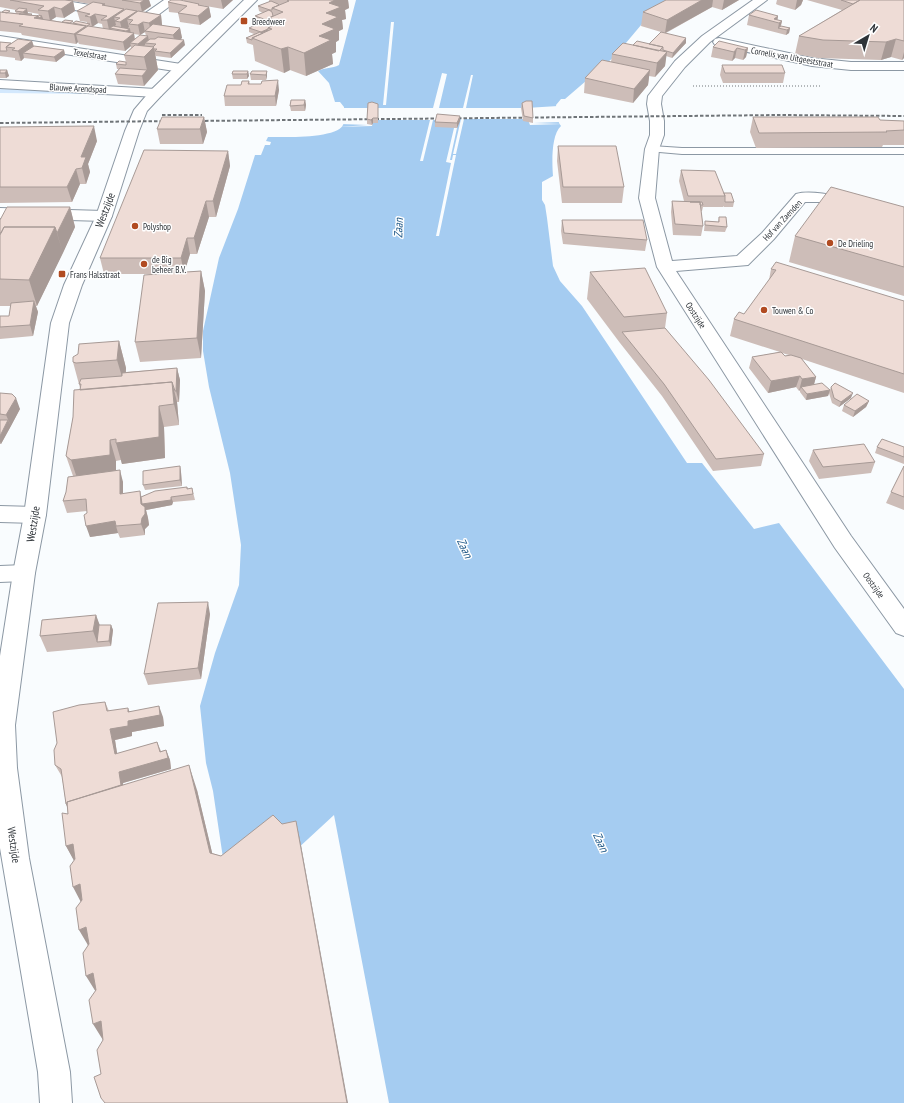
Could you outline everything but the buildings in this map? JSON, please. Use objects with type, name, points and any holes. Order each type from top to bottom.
[{"type":"street","points":[[39,0],[146,18],[172,0]]},
{"type":"street","name":"Westzijde","points":[[56,1103],[54,1072],[15,858],[4,768],[2,725],[24,573],[35,515],[60,323],[73,285],[104,216],[132,132],[141,110],[156,92],[251,0]]},
{"type":"street","name":"Oostzijde","points":[[761,0],[706,39],[680,64],[655,96],[654,104],[657,128],[652,149],[647,198],[665,267],[843,542],[904,627]]},
{"type":"street","name":"Cornelis van Uitgeeststraat","points":[[706,39],[812,62],[851,66],[904,66]]},
{"type":"street","name":"Texelstraat","points":[[0,40],[181,68]]},
{"type":"street","name":"Blauwe Arendspad","points":[[0,84],[156,92]]},
{"type":"street","name":"Hof van Zaenden","points":[[665,267],[742,261],[768,236],[801,197],[821,197],[904,220]]},
{"type":"street","points":[[5,217],[104,216]]},
{"type":"street","points":[[0,514],[35,515]]},
{"type":"street","points":[[0,574],[24,573]]},
{"type":"lane","points":[[652,149],[682,151],[904,152]]},
{"type":"path","points":[[665,83],[688,86],[825,86]]},
{"type":"shaded area","points":[[0,87],[93,94],[0,93]]},
{"type":"water","name":"Zaan","points":[[356,0],[676,0],[652,12],[615,56],[565,99],[561,99],[556,105],[559,123],[561,126],[555,136],[554,142],[552,157],[553,176],[542,182],[542,200],[545,205],[553,266],[560,281],[582,306],[687,463],[702,463],[754,529],[779,523],[904,689],[904,1103],[389,1103],[334,815],[269,875],[223,858],[213,791],[206,763],[200,706],[215,653],[239,585],[241,545],[230,473],[209,387],[203,351],[203,331],[219,258],[238,209],[255,155],[261,155],[265,145],[270,145],[271,142],[266,141],[268,137],[320,135],[338,130],[343,125],[344,107],[340,102],[335,102],[329,83],[318,71],[339,65]]},
{"type":"pier","points":[[391,22],[394,22],[386,105],[383,105]]},
{"type":"pier","points":[[442,73],[447,74],[439,108],[463,108],[471,75],[473,75],[466,108],[526,108],[558,106],[561,122],[533,123],[563,124],[530,125],[528,120],[525,119],[464,119],[456,154],[453,154],[461,119],[433,120],[423,161],[420,161],[430,120],[376,120],[373,121],[372,126],[338,127],[368,125],[341,124],[342,108],[433,108]]},
{"type":"pier","points":[[454,128],[457,128],[450,160],[452,160],[453,155],[456,155],[439,236],[436,236],[451,163],[446,162]]},
{"type":"railway","points":[[162,115],[202,115]]},
{"type":"railway","points":[[194,121],[781,115],[904,116]]},
{"type":"railway","points":[[0,123],[172,121]]},
{"type":"place","name":"Breedweer","points":[[244,21]]},
{"type":"place","name":"Polyshop","points":[[135,226]]},
{"type":"place","name":"De Drieling","points":[[830,243]]},
{"type":"place","name":"de Big beheer B.V.","points":[[144,264]]},
{"type":"place","name":"Frans Halsstraat","points":[[62,274]]},
{"type":"place","name":"Touwen & Co","points":[[764,310]]}]
